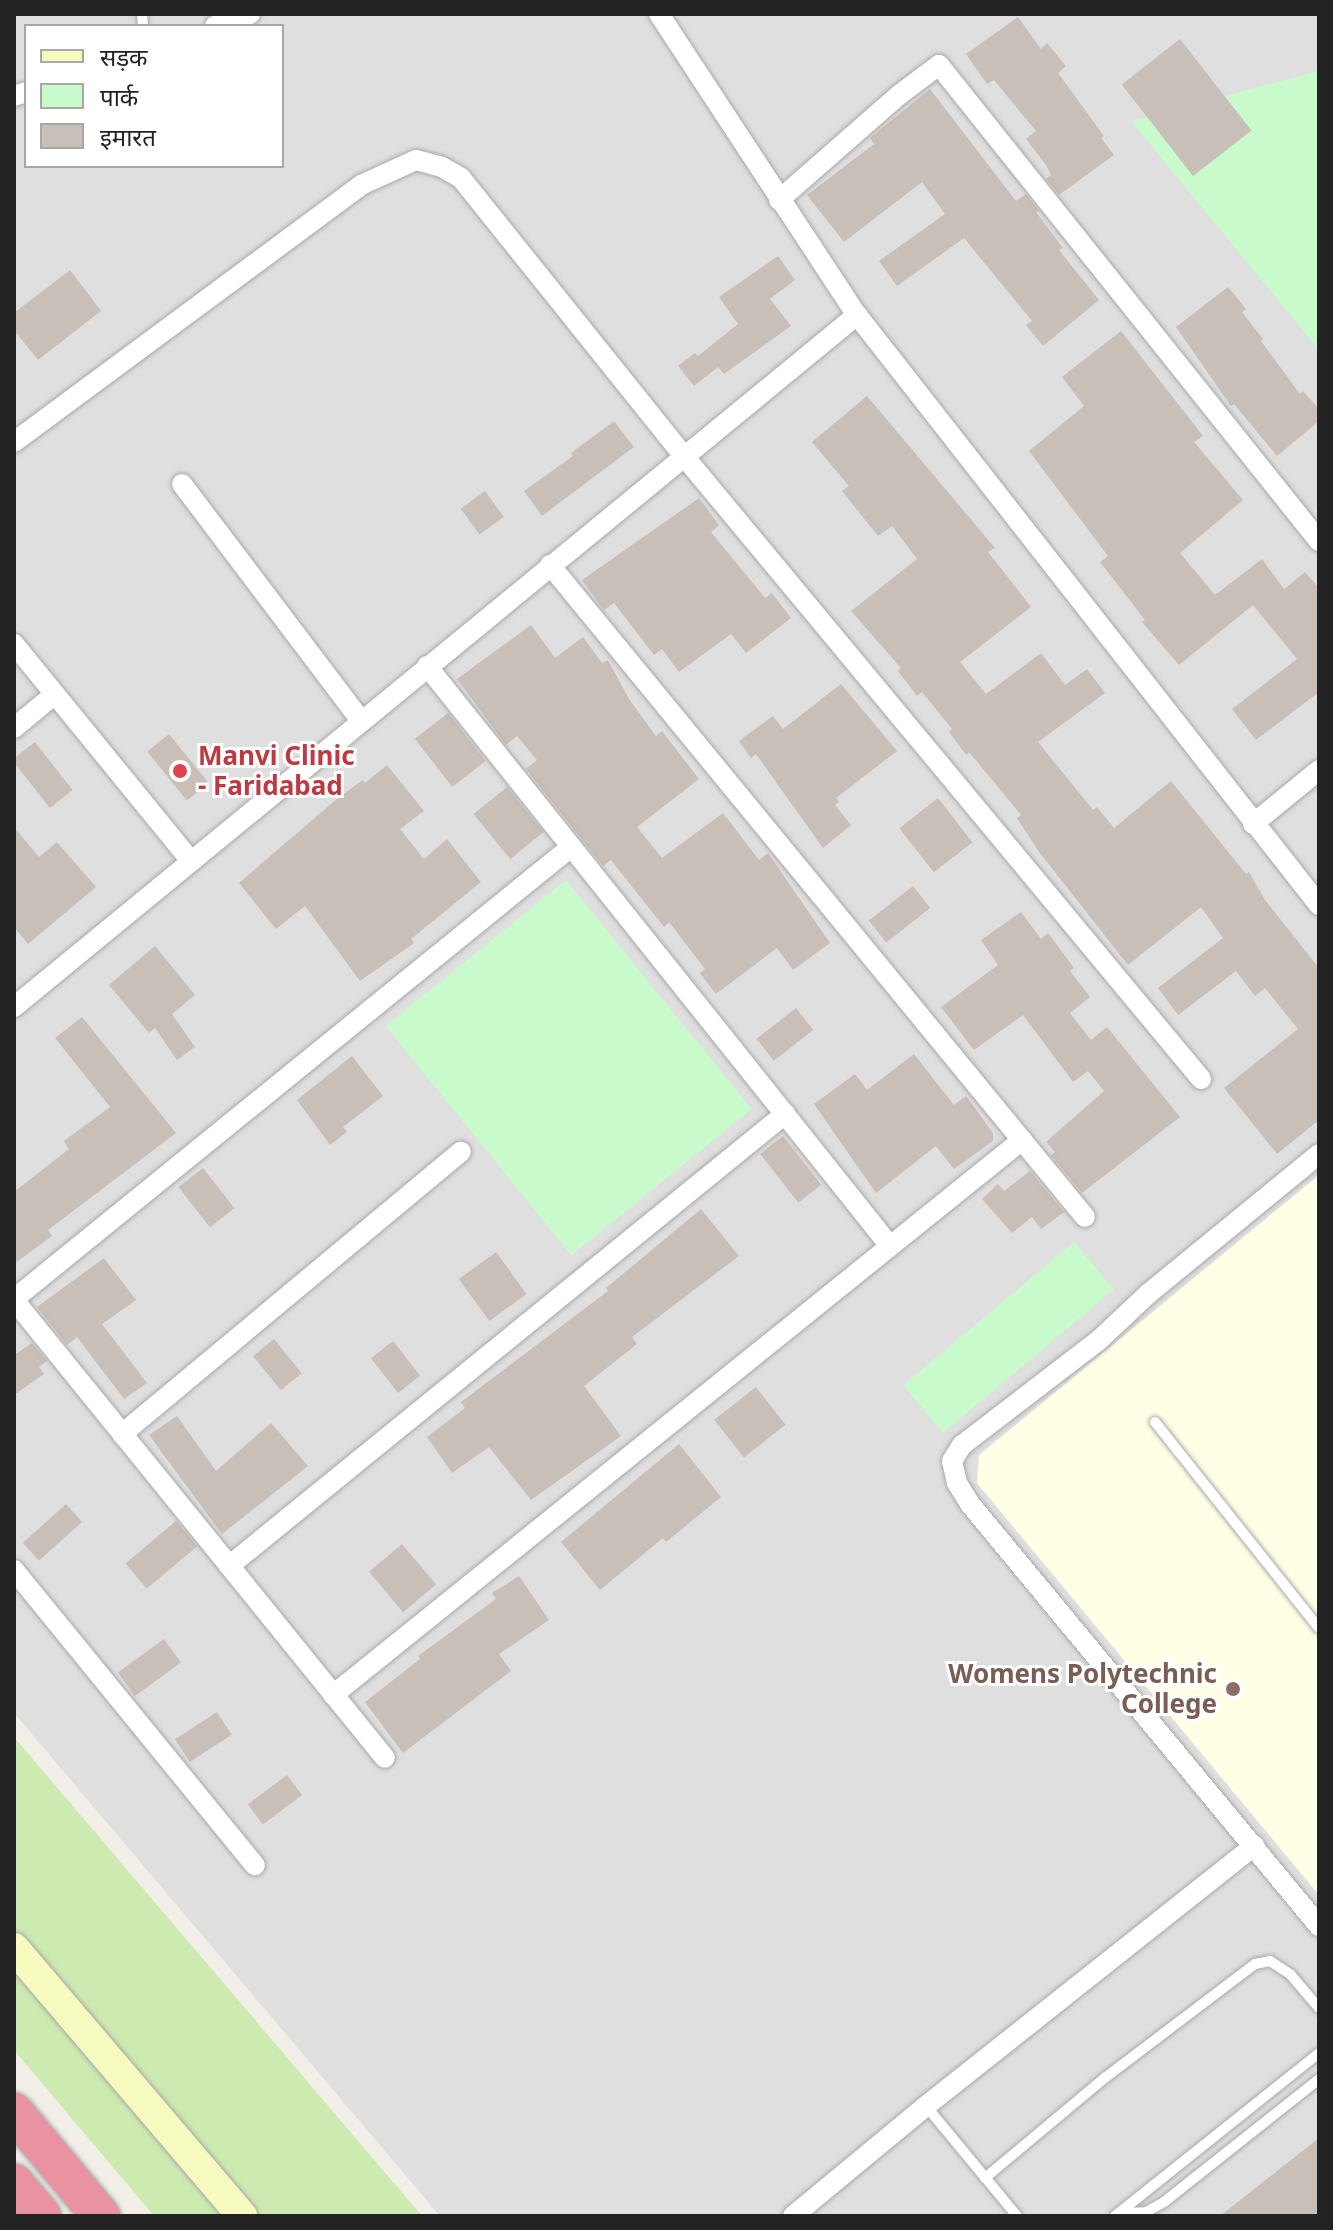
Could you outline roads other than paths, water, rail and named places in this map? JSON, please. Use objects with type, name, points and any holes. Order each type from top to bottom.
[{"type":"highway","points":[[14,2112],[101,2216]]},
{"type":"highway","points":[[14,2183],[42,2216]]},
{"type":"street","points":[[221,24],[250,14]]},
{"type":"street","points":[[659,14],[857,315],[1319,905]]},
{"type":"street","points":[[779,200],[899,95],[939,65],[1319,541]]},
{"type":"street","points":[[14,442],[361,185],[416,160],[442,167],[461,178],[683,455],[1201,1079]]},
{"type":"street","points":[[14,1007],[857,315]]},
{"type":"street","points":[[182,484],[361,721]]},
{"type":"street","points":[[550,565],[1085,1217]]},
{"type":"street","points":[[14,644],[191,861]]},
{"type":"street","points":[[427,666],[890,1246]]},
{"type":"street","points":[[14,728],[55,694]]},
{"type":"street","points":[[1253,824],[1319,770]]},
{"type":"street","points":[[385,1758],[14,1299],[571,847]]},
{"type":"street","points":[[229,1566],[785,1114]]},
{"type":"street","points":[[333,1695],[1022,1140]]},
{"type":"street","points":[[122,1434],[461,1152]]},
{"type":"street","points":[[1319,1154],[1148,1294],[1099,1340],[962,1445],[952,1461],[957,1483],[970,1504],[1319,1926]]},
{"type":"street","points":[[14,1570],[255,1865]]},
{"type":"street","points":[[793,2216],[926,2106],[1254,1846]]},
{"type":"street","points":[[14,1948],[242,2216]]},
{"type":"lane","points":[[1155,1422],[1319,1628]]},
{"type":"lane","points":[[985,2178],[1106,2077],[1255,1964],[1270,1961],[1290,1974],[1319,2008]]},
{"type":"lane","points":[[1117,2215],[1319,2053]]},
{"type":"lane","points":[[1117,2215],[1146,2212],[1164,2202],[1319,2079]]},
{"type":"lane","points":[[926,2106],[1017,2216]]},
{"type":"place","name":"Manvi Clinic - Faridabad","points":[[180,771]]},
{"type":"place","name":"Womens Polytechnic College","points":[[1233,1689]]}]
